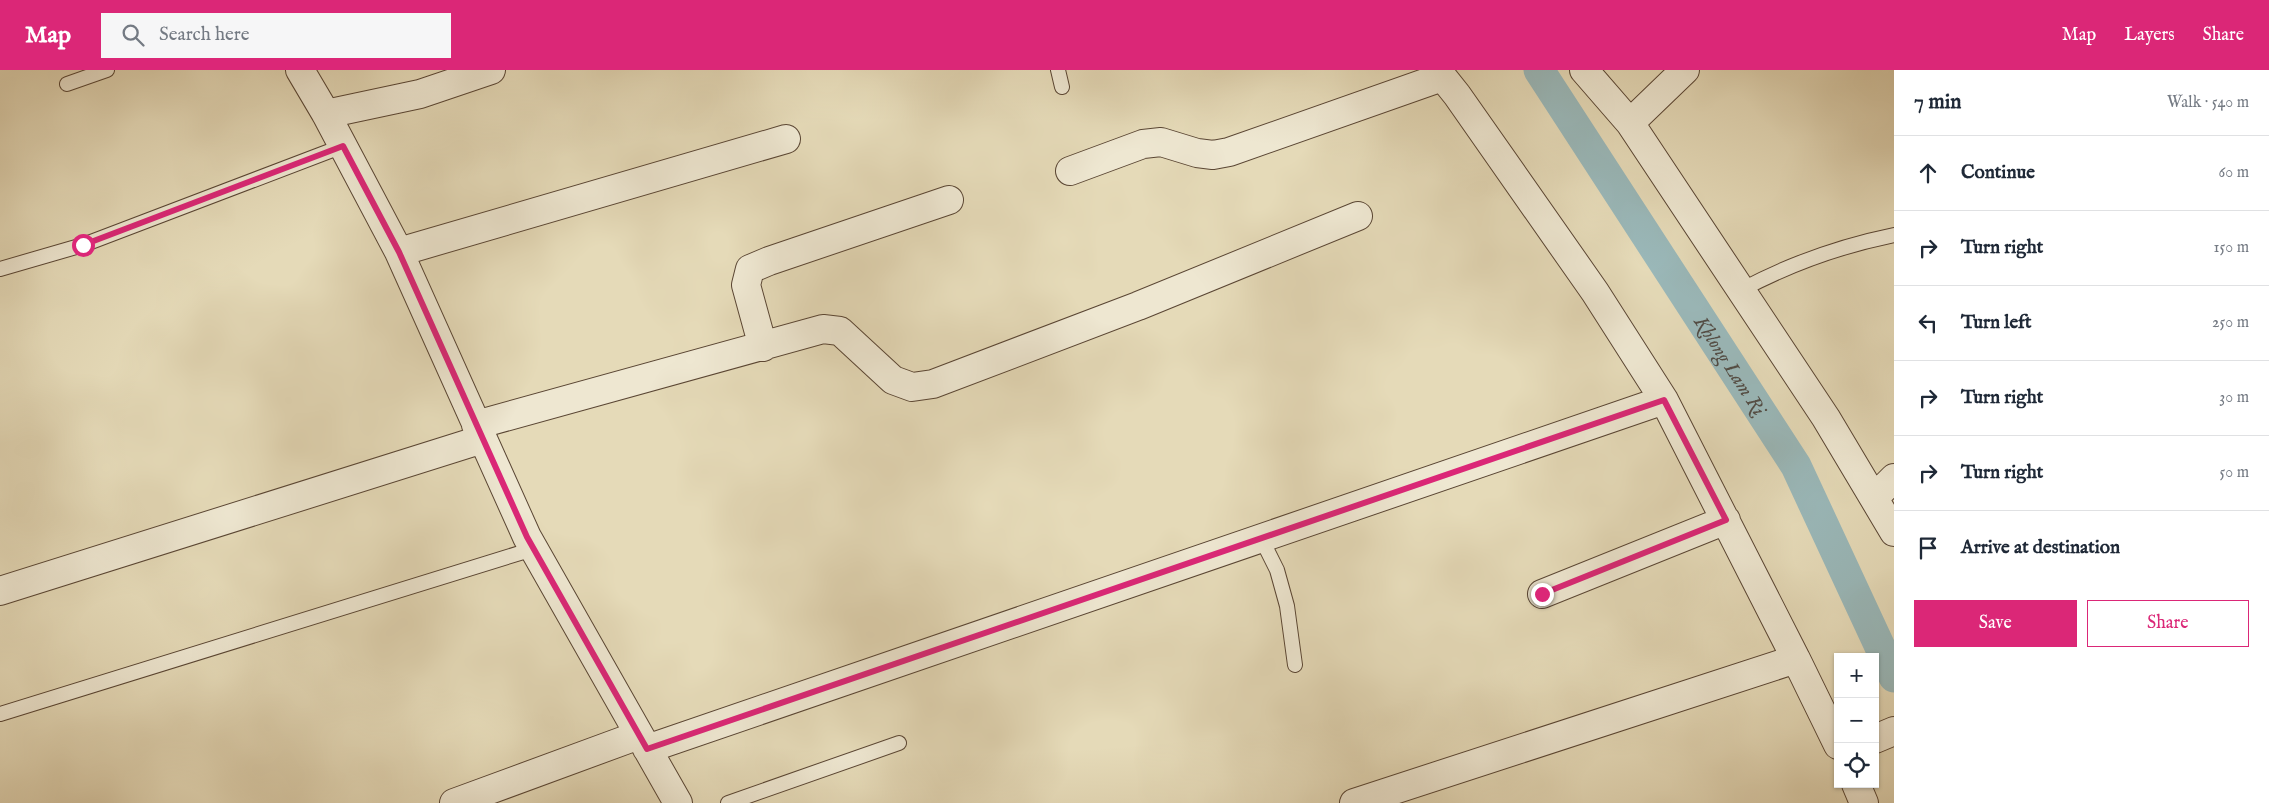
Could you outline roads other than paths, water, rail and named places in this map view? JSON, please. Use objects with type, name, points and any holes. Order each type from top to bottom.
[{"type":"street","points":[[300,70],[326,114],[399,252],[533,549],[678,803]]},
{"type":"street","points":[[326,114],[420,94],[491,70]]},
{"type":"street","points":[[1584,70],[1630,123],[1826,418],[1894,532]]},
{"type":"street","points":[[1630,123],[1685,70]]},
{"type":"street","points":[[1070,171],[1143,144],[1161,142],[1197,153],[1213,155],[1229,152],[1440,74],[1457,95],[1595,292],[1664,400],[1796,658],[1837,743]]},
{"type":"street","points":[[399,252],[786,139]]},
{"type":"street","points":[[763,347],[746,285],[750,269],[769,260],[950,200]]},
{"type":"street","points":[[0,591],[479,432],[823,330],[840,331],[892,380],[912,387],[933,384],[1138,306],[1358,216]]},
{"type":"street","points":[[454,803],[1261,538],[1664,400]]},
{"type":"street","points":[[1874,498],[1894,478]]},
{"type":"street","points":[[1542,594],[1726,520]]},
{"type":"street","points":[[1354,803],[1796,658]]},
{"type":"street","points":[[1879,738],[1894,732]]},
{"type":"street","points":[[1858,788],[1864,803]]},
{"type":"lane","points":[[67,84],[107,70]]},
{"type":"lane","points":[[1058,70],[1062,87]]},
{"type":"lane","points":[[0,269],[83,245],[343,146]]},
{"type":"lane","points":[[1741,290],[1775,272],[1850,244],[1894,235]]},
{"type":"lane","points":[[1261,538],[1277,570],[1287,606],[1294,665]]},
{"type":"lane","points":[[0,714],[533,549]]},
{"type":"lane","points":[[728,803],[899,743]]},
{"type":"waterway","name":"Khlong Lam Ri","points":[[1539,70],[1796,466],[1894,677]]}]
